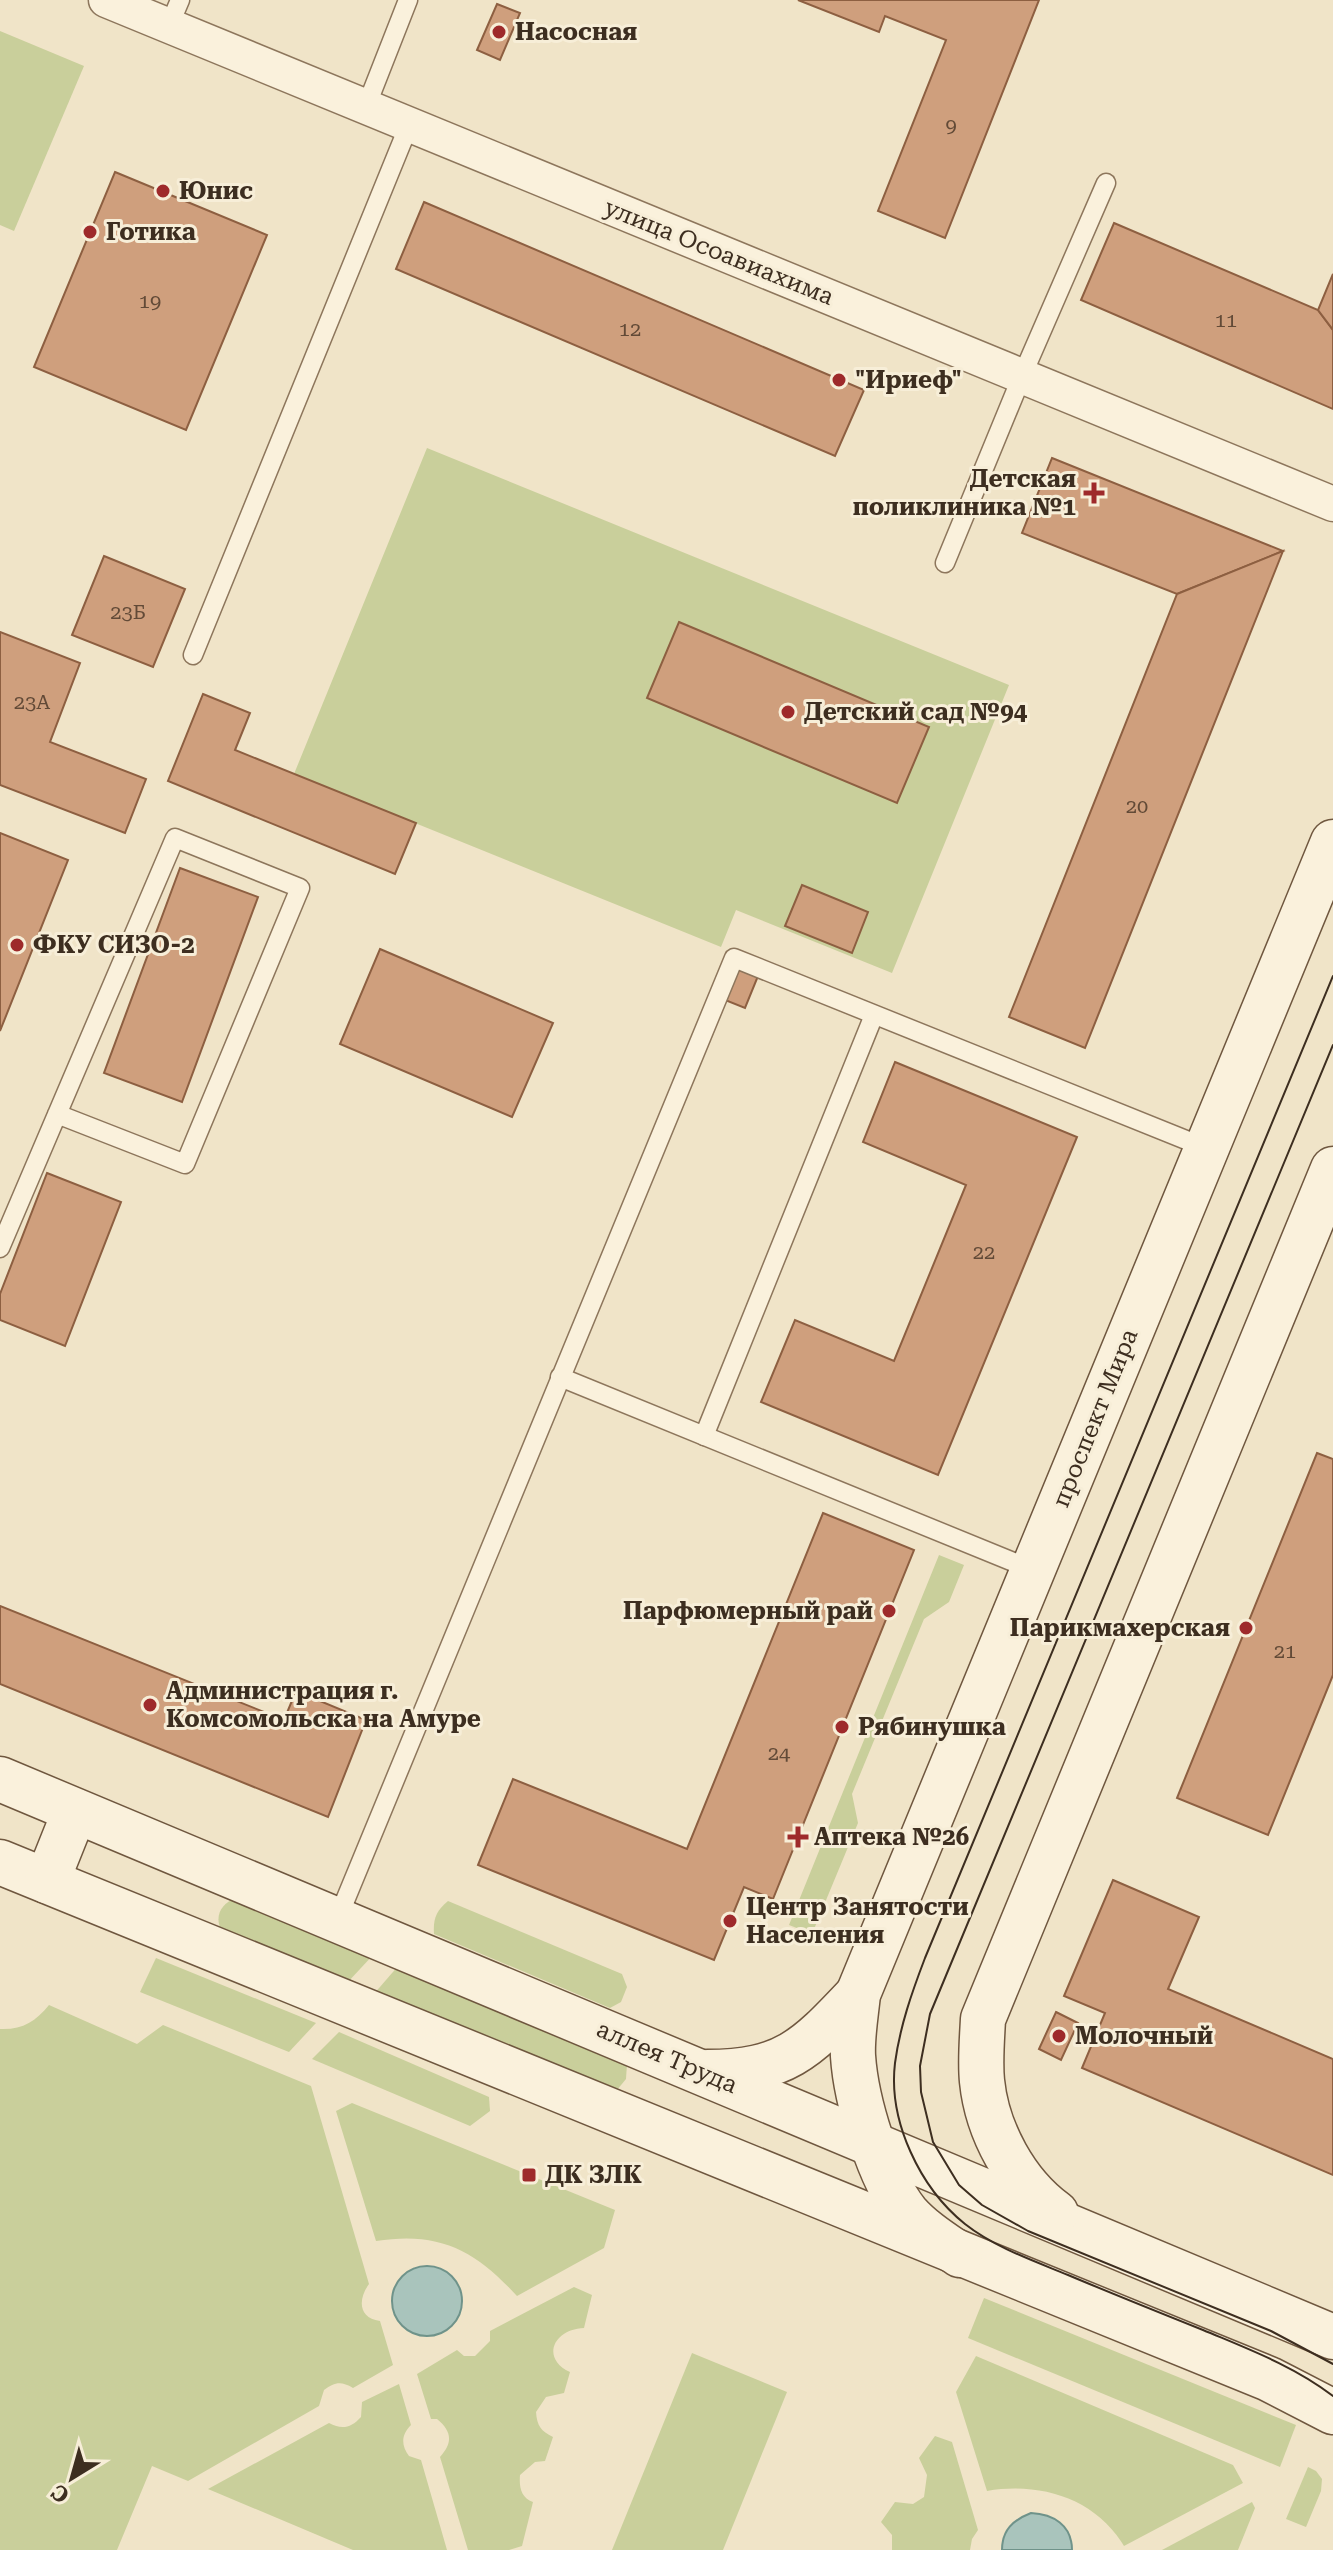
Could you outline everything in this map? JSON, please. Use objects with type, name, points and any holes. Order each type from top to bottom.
[{"type":"main road","name":"проспект Мира","points":[[960,2255],[932,2237],[907,2213],[887,2181],[860,2102],[853,2055],[858,1994],[1333,842]]},
{"type":"main road","points":[[1078,2229],[1036,2199],[1006,2154],[989,2118],[982,2082],[983,2019],[1333,1169]]},
{"type":"main road","name":"аллея Труда","points":[[0,1779],[1333,2337]]},
{"type":"main road","points":[[47,1881],[75,1811]]},
{"type":"main road","points":[[0,1862],[1269,2379],[1333,2412]]},
{"type":"main road","name":"проспект Мира","points":[[703,2072],[733,2072],[784,2059],[812,2042],[858,1994]]},
{"type":"main road","points":[[1290,2318],[1333,2344]]},
{"type":"main road","points":[[1269,2379],[1311,2416],[1333,2442]]},
{"type":"street","name":"улица Осоавиахима","points":[[106,0],[175,13],[366,107],[1333,504]]},
{"type":"lane","points":[[366,107],[408,0]]},
{"type":"lane","points":[[193,655],[409,125]]},
{"type":"lane","points":[[945,563],[1106,183]]},
{"type":"lane","points":[[0,1248],[57,1114],[175,838],[300,888],[185,1164],[57,1114]]},
{"type":"lane","points":[[337,1920],[734,958],[1206,1148]]},
{"type":"lane","points":[[704,1436],[874,1015]]},
{"type":"lane","points":[[560,1377],[1033,1570]]},
{"type":"green space","points":[[0,31],[84,66],[14,231],[0,225]]},
{"type":"green space","points":[[427,448],[1009,685],[892,973],[736,910],[721,947],[294,774]]},
{"type":"green space","points":[[939,1555],[964,1565],[949,1602],[924,1619],[852,1794],[858,1823],[812,1934],[789,1925]]},
{"type":"green space","points":[[236,1898],[374,1954],[347,1983],[222,1932],[220,1912]]},
{"type":"green space","points":[[448,1901],[622,1974],[627,1987],[621,2002],[610,2008],[434,1934],[436,1916]]},
{"type":"green space","points":[[156,1958],[316,2023],[289,2052],[140,1992]]},
{"type":"green space","points":[[399,1965],[627,2064],[626,2079],[617,2090],[373,1995]]},
{"type":"green space","points":[[49,2005],[137,2044],[163,2025],[311,2086],[369,2284],[362,2307],[367,2316],[380,2321],[393,2365],[353,2388],[341,2383],[328,2387],[319,2406],[188,2481],[152,2466],[117,2550],[0,2550],[0,2029],[28,2024]]},
{"type":"green space","points":[[339,2032],[489,2097],[490,2111],[470,2126],[312,2059]]},
{"type":"green space","points":[[352,2103],[615,2210],[604,2248],[517,2296],[486,2267],[454,2248],[419,2239],[376,2241],[336,2111]]},
{"type":"green space","points":[[574,2287],[592,2295],[584,2328],[565,2333],[554,2345],[555,2359],[570,2372],[564,2393],[546,2397],[536,2412],[540,2428],[553,2437],[545,2461],[535,2462],[520,2475],[522,2492],[533,2502],[522,2546],[509,2550],[468,2550],[440,2457],[449,2442],[448,2433],[437,2419],[431,2419],[417,2374],[457,2350],[464,2356],[475,2356],[490,2341],[490,2331]]},
{"type":"green space","points":[[984,2298],[1296,2425],[1280,2467],[968,2338]]},
{"type":"green space","points":[[692,2353],[787,2392],[723,2550],[612,2550]]},
{"type":"green space","points":[[976,2356],[1233,2465],[1243,2483],[1124,2546],[1098,2516],[1064,2497],[1027,2489],[987,2491],[956,2392]]},
{"type":"green space","points":[[399,2384],[411,2425],[404,2436],[405,2448],[409,2456],[421,2460],[447,2550],[353,2550],[208,2489],[329,2423],[338,2427],[354,2424],[361,2417],[362,2402]]},
{"type":"green space","points":[[935,2436],[952,2442],[978,2530],[970,2550],[892,2550],[892,2535],[881,2522],[895,2502],[913,2504],[924,2497],[927,2475],[919,2458]]},
{"type":"green space","points":[[1308,2467],[1322,2479],[1321,2491],[1306,2527],[1286,2519]]},
{"type":"green space","points":[[1252,2502],[1255,2508],[1238,2550],[1162,2550]]},
{"type":"water","points":[[434,2266],[456,2281],[462,2301],[460,2315],[452,2326],[441,2334],[420,2336],[402,2326],[394,2315],[392,2294],[402,2276],[413,2268]]},
{"type":"water","points":[[1031,2513],[1060,2522],[1069,2534],[1072,2550],[1002,2550],[1010,2527]]},
{"type":"building","points":[[798,0],[1039,0],[945,238],[878,211],[946,40],[885,16],[879,32]]},
{"type":"building","name":"Насосная","points":[[497,4],[520,13],[500,60],[477,50]]},
{"type":"building","points":[[115,172],[267,235],[186,430],[34,367]]},
{"type":"building","points":[[424,202],[864,390],[835,456],[396,269]]},
{"type":"building","points":[[1114,223],[1318,310],[1333,330],[1333,409],[1081,300]]},
{"type":"building","points":[[1333,274],[1333,330],[1318,310]]},
{"type":"building","points":[[1052,458],[1283,551],[1177,594],[1022,533]]},
{"type":"building","points":[[1283,551],[1085,1048],[1009,1017],[1177,594]]},
{"type":"building","points":[[104,556],[185,589],[153,667],[72,635]]},
{"type":"building","name":"Детский сад №94","points":[[679,622],[929,727],[897,803],[647,698]]},
{"type":"building","points":[[0,632],[80,663],[50,742],[146,779],[125,833],[0,785]]},
{"type":"building","points":[[203,694],[250,713],[235,750],[416,823],[395,874],[168,781]]},
{"type":"building","name":"ФКУ СИЗО-2","points":[[0,833],[68,860],[0,1031]]},
{"type":"building","points":[[180,868],[258,897],[182,1102],[104,1073]]},
{"type":"building","points":[[802,885],[868,912],[852,953],[785,926]]},
{"type":"building","points":[[380,949],[553,1023],[512,1117],[340,1044]]},
{"type":"building","points":[[738,968],[758,976],[745,1008],[725,1000]]},
{"type":"building","points":[[895,1062],[1077,1137],[938,1475],[761,1402],[795,1320],[894,1361],[966,1185],[863,1142]]},
{"type":"building","points":[[47,1173],[121,1202],[65,1346],[0,1320],[0,1294]]},
{"type":"building","points":[[1317,1453],[1333,1459],[1333,1675],[1268,1835],[1177,1798]]},
{"type":"building","points":[[823,1513],[914,1550],[773,1899],[744,1887],[714,1960],[478,1865],[513,1779],[687,1849]]},
{"type":"building","name":"Администрация г. Комсомольска на Амуре","points":[[0,1606],[284,1720],[296,1691],[366,1720],[328,1817],[0,1684]]},
{"type":"building","points":[[1113,1880],[1199,1917],[1168,1989],[1333,2059],[1333,2175],[1082,2068],[1105,2013],[1064,1996]]},
{"type":"building","name":"Молочный","points":[[1056,2012],[1078,2023],[1061,2060],[1039,2049]]},
{"type":"tram line","points":[[1333,976],[925,1958],[900,2036],[894,2085],[902,2130],[921,2173],[949,2209],[976,2232],[1028,2259],[1270,2359],[1333,2396]]},
{"type":"tram line","points":[[1333,1045],[930,2014],[920,2066],[921,2092],[933,2142],[959,2185],[982,2205],[1028,2231],[1271,2331],[1333,2364]]},
{"type":"place","name":"Насосная","points":[[499,32]]},
{"type":"place","name":"Юнис","points":[[163,191]]},
{"type":"place","name":"Готика","points":[[90,232]]},
{"type":"place","name":"\"Ириеф\"","points":[[839,380]]},
{"type":"place","name":"Детская поликлиника №1","points":[[1094,493]]},
{"type":"place","name":"Детский сад №94","points":[[788,712]]},
{"type":"place","name":"ФКУ СИЗО-2","points":[[17,945]]},
{"type":"place","name":"Парфюмерный рай","points":[[889,1611]]},
{"type":"place","name":"Парикмахерская","points":[[1246,1628]]},
{"type":"place","name":"Администрация г. Комсомольска на Амуре","points":[[150,1705]]},
{"type":"place","name":"Рябинушка","points":[[842,1727]]},
{"type":"place","name":"Аптека №26","points":[[798,1837]]},
{"type":"place","name":"Центр Занятости Населения","points":[[730,1921]]},
{"type":"place","name":"Молочный","points":[[1059,2036]]},
{"type":"place","name":"ДК ЗЛК","points":[[529,2175]]}]
